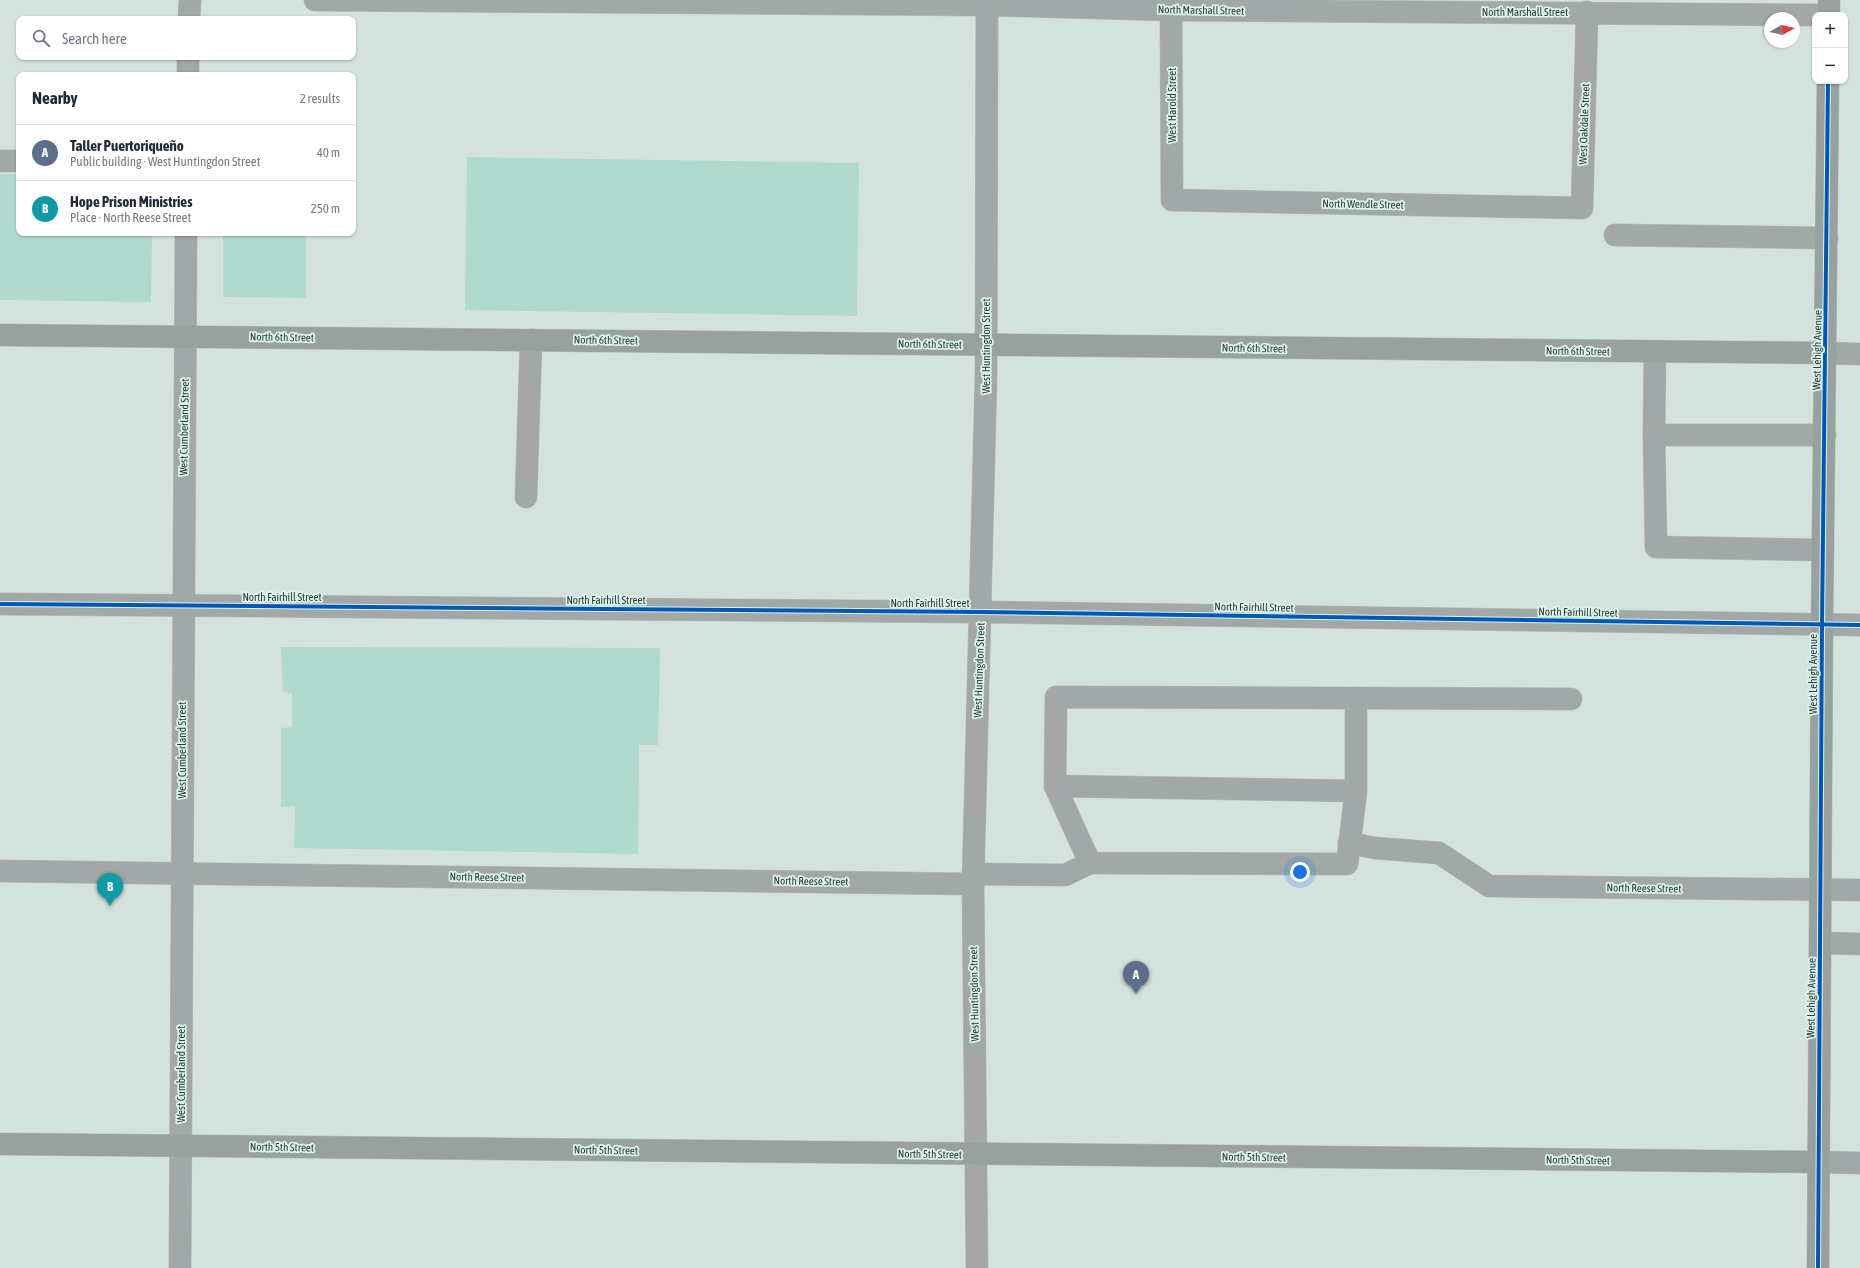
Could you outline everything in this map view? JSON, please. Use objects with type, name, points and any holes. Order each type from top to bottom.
[{"type":"main road","points":[[1829,0],[1829,12]]},
{"type":"main road","name":"West Lehigh Avenue","points":[[1818,1268],[1822,624],[1828,84]]},
{"type":"main road","name":"North 6th Street","points":[[0,335],[1826,353]]},
{"type":"main road","name":"North 5th Street","points":[[0,1144],[1818,1162]]},
{"type":"street","points":[[189,16],[190,0]]},
{"type":"street","name":"North Marshall Street","points":[[315,0],[987,3],[1171,10],[1588,12],[1697,7],[1812,14]]},
{"type":"street","name":"West Huntingdon Street","points":[[977,1268],[973,879],[981,612],[986,344],[987,3]]},
{"type":"street","name":"West Harold Street","points":[[1171,10],[1172,200]]},
{"type":"street","name":"West Oakdale Street","points":[[1555,208],[1582,208],[1588,12]]},
{"type":"street","points":[[188,60],[188,72]]},
{"type":"street","points":[[0,160],[16,161]]},
{"type":"street","name":"North Wendle Street","points":[[1172,200],[1555,208]]},
{"type":"street","points":[[1615,235],[1827,238]]},
{"type":"street","name":"West Cumberland Street","points":[[180,1268],[182,605],[186,236]]},
{"type":"street","points":[[526,497],[531,340]]},
{"type":"street","points":[[1655,352],[1654,435],[1656,548],[1823,550]]},
{"type":"street","name":"North 6th Street","points":[[1826,353],[1860,354]]},
{"type":"street","points":[[1654,435],[1825,435]]},
{"type":"street","name":"North Fairhill Street","points":[[0,604],[981,612],[1860,625]]},
{"type":"street","points":[[1356,698],[1356,791],[1346,864],[1090,863],[1055,786],[1056,697],[1356,698],[1571,699]]},
{"type":"street","points":[[1055,786],[1356,791]]},
{"type":"street","name":"North Reese Street","points":[[1350,843],[1375,848],[1439,853],[1489,886],[1860,890]]},
{"type":"street","name":"North Reese Street","points":[[0,871],[973,879],[1065,875],[1090,863]]},
{"type":"street","points":[[1820,943],[1860,944]]},
{"type":"street","name":"North 5th Street","points":[[1818,1162],[1860,1163]]},
{"type":"green space","points":[[467,157],[859,163],[857,316],[465,310]]},
{"type":"green space","points":[[0,174],[16,174],[16,236],[152,236],[151,302],[0,300]]},
{"type":"green space","points":[[223,236],[306,236],[306,298],[223,297]]},
{"type":"green space","points":[[281,647],[660,648],[658,745],[639,745],[638,854],[294,848],[295,806],[281,807],[281,728],[292,727],[292,693],[283,692]]},
{"type":"cycle path","points":[[1818,1268],[1822,624],[1828,84]]},
{"type":"cycle path","points":[[0,604],[981,612],[1860,625]]},
{"type":"place","name":"Hope Prison Ministries","points":[[110,906]]},
{"type":"place","name":"Taller Puertoriqueño","points":[[1136,994]]}]
